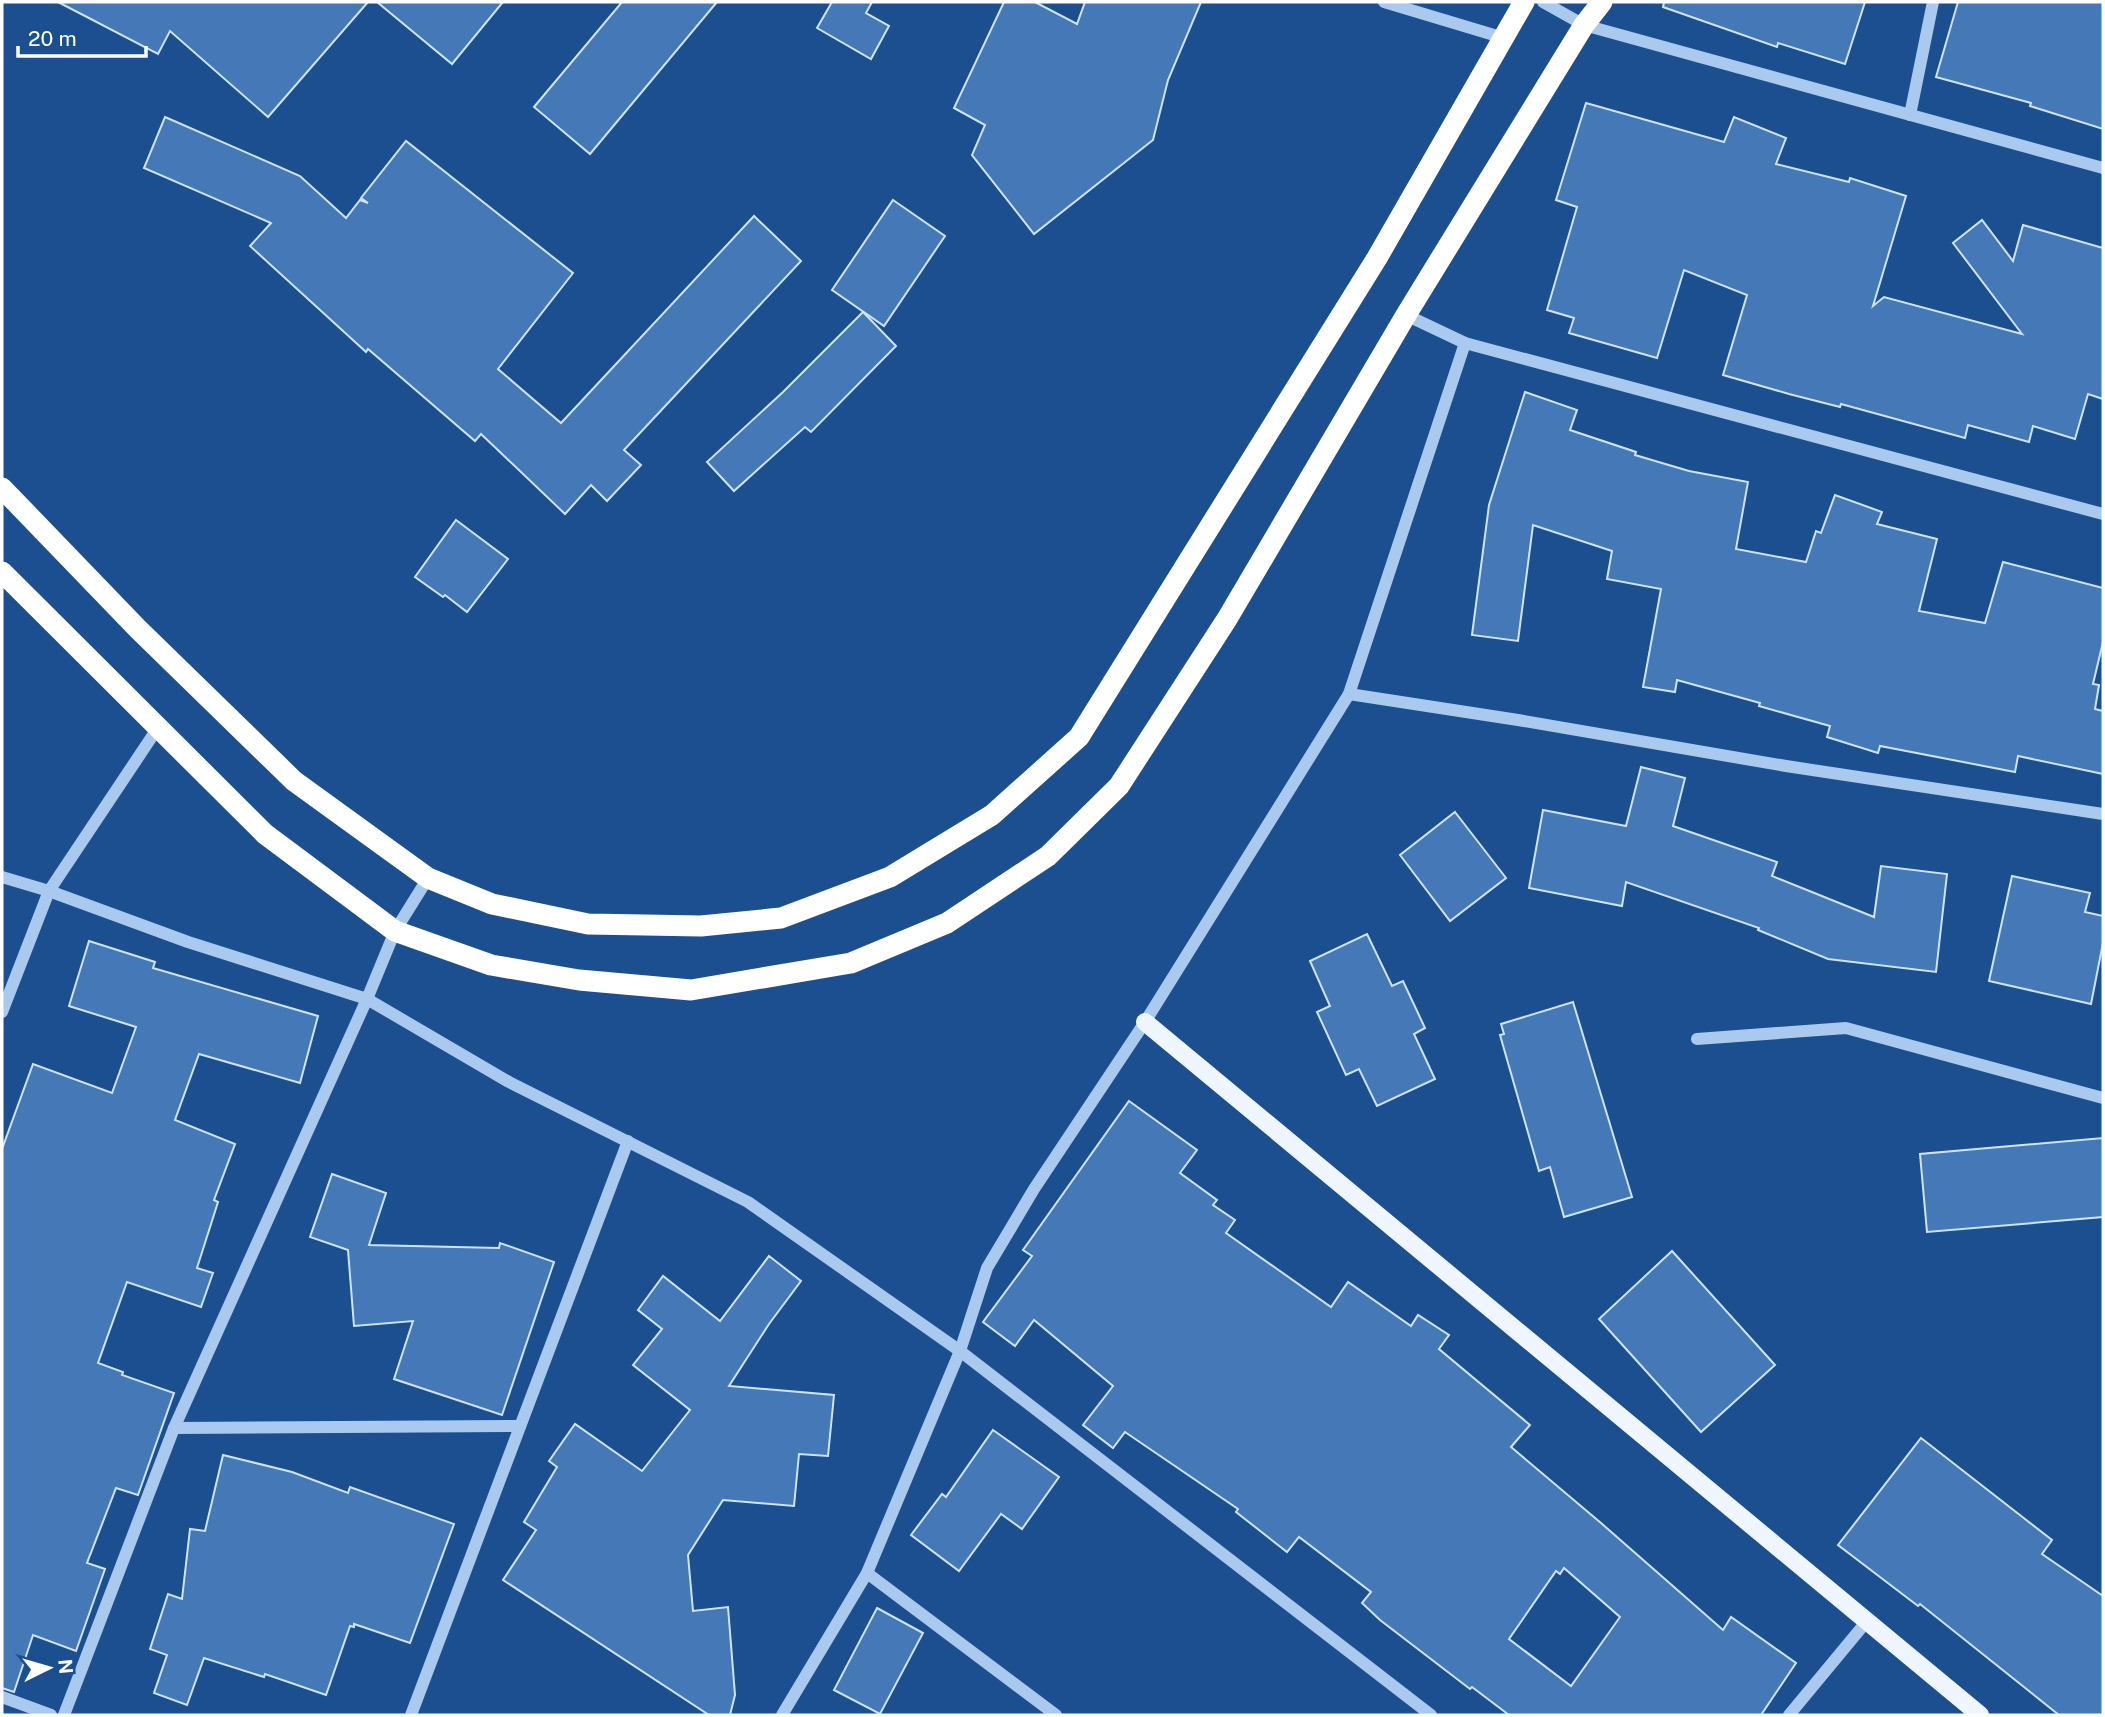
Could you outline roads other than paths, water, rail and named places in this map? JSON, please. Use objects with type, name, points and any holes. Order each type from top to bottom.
[{"type":"highway","points":[[2,488],[138,629],[294,780],[428,878],[492,904],[588,924],[701,926],[781,918],[890,877],[992,815],[1079,737],[1377,258],[1524,2]]},
{"type":"highway","points":[[2,572],[265,834],[395,931],[491,965],[579,980],[691,990],[852,963],[947,923],[1048,856],[1119,786],[1227,619],[1406,315],[1584,26],[1602,2]]},
{"type":"main road","points":[[1145,1022],[1980,1715]]},
{"type":"street","points":[[1384,2],[1504,38]]},
{"type":"street","points":[[1543,2],[1584,26],[2103,168]]},
{"type":"street","points":[[1910,115],[1933,2]]},
{"type":"street","points":[[1406,315],[1465,343],[2103,514]]},
{"type":"street","points":[[782,1715],[866,1573],[960,1351],[987,1268],[1034,1189],[1145,1022],[1349,694],[1465,343]]},
{"type":"street","points":[[1349,694],[1786,766],[2103,814]]},
{"type":"street","points":[[2,1012],[49,891],[157,729]]},
{"type":"street","points":[[2,877],[49,891],[188,942],[367,999],[509,1082],[748,1202],[960,1351],[1431,1715]]},
{"type":"street","points":[[64,1715],[174,1428],[395,931],[428,878]]},
{"type":"street","points":[[1697,1039],[1846,1028],[2103,1097]]},
{"type":"street","points":[[411,1715],[628,1140]]},
{"type":"street","points":[[174,1428],[520,1426]]},
{"type":"street","points":[[866,1573],[1056,1715]]},
{"type":"street","points":[[1788,1715],[1867,1621]]},
{"type":"street","points":[[2,1697],[51,1715]]}]
